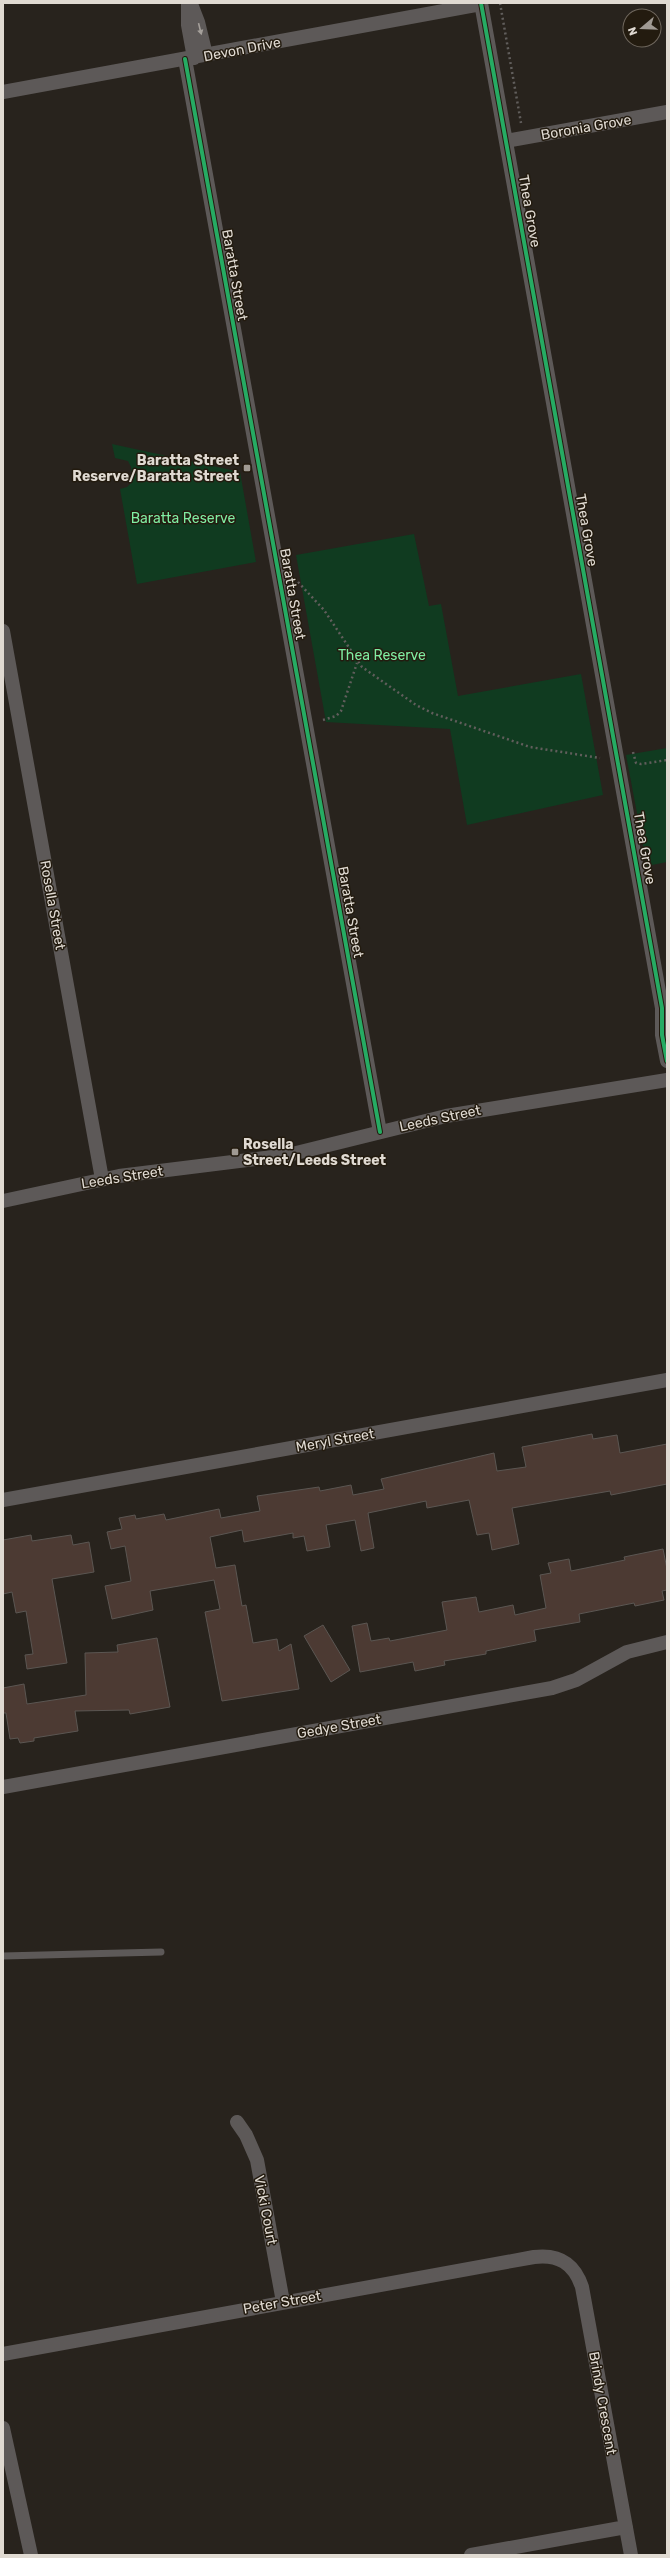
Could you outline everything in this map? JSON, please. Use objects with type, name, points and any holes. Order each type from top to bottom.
[{"type":"street","name":"Baratta Street","points":[[190,3],[198,22],[195,57],[380,1132]]},
{"type":"street","name":"Devon Drive","points":[[3,92],[481,4]]},
{"type":"street","name":"Thea Grove","points":[[481,4],[662,1008],[662,1035],[667,1061]]},
{"type":"street","name":"Boronia Grove","points":[[506,141],[667,112]]},
{"type":"street","name":"Rosella Street","points":[[3,631],[102,1179]]},
{"type":"street","name":"Leeds Street","points":[[3,1201],[102,1179],[288,1155],[380,1132],[474,1111],[667,1080]]},
{"type":"street","name":"Meryl Street","points":[[3,1500],[667,1380]]},
{"type":"street","name":"Gedye Street","points":[[3,1787],[552,1688],[576,1680],[627,1652],[667,1642]]},
{"type":"street","name":"Vicki Court","points":[[237,2122],[246,2135],[257,2160],[283,2302]]},
{"type":"street","name":"Peter Street","points":[[3,2354],[534,2257],[552,2256],[561,2259]]},
{"type":"street","name":"Brindy Crescent","points":[[561,2259],[574,2269],[582,2287],[631,2555]]},
{"type":"street","points":[[3,2428],[31,2555]]},
{"type":"street","points":[[471,2555],[626,2527]]},
{"type":"lane","points":[[3,1956],[161,1952]]},
{"type":"path","points":[[500,3],[524,138]]},
{"type":"path","points":[[298,582],[324,610],[358,663],[400,696],[432,713],[549,751],[599,758],[634,752],[636,762],[641,764],[667,760]]},
{"type":"path","points":[[323,720],[336,716],[341,711],[358,663]]},
{"type":"green space","name":"Baratta Reserve","points":[[112,444],[240,472],[256,562],[137,584],[120,489],[127,487],[132,482],[131,467],[128,461],[115,458]]},
{"type":"green space","name":"Thea Reserve","points":[[414,534],[429,606],[441,604],[458,696],[581,674],[603,795],[467,825],[450,729],[326,722],[296,555]]},
{"type":"green space","points":[[667,748],[667,862],[647,866],[626,755]]},
{"type":"building","points":[[592,1434],[593,1439],[617,1435],[620,1453],[667,1444],[667,1484],[611,1495],[610,1491],[512,1508],[519,1544],[492,1550],[489,1533],[477,1535],[469,1500],[427,1508],[426,1501],[368,1513],[374,1548],[361,1551],[355,1520],[326,1525],[330,1547],[307,1551],[304,1536],[293,1538],[293,1533],[244,1542],[242,1530],[210,1537],[216,1568],[235,1565],[242,1606],[246,1605],[253,1643],[277,1639],[279,1651],[291,1644],[299,1689],[222,1701],[205,1612],[220,1609],[214,1580],[150,1591],[153,1610],[112,1619],[105,1586],[131,1581],[125,1546],[111,1549],[107,1532],[122,1529],[119,1518],[135,1515],[136,1519],[164,1514],[166,1520],[219,1509],[221,1518],[260,1511],[257,1496],[319,1487],[320,1491],[351,1485],[353,1495],[384,1489],[381,1479],[494,1453],[497,1471],[526,1467],[522,1447]]},
{"type":"building","points":[[31,1535],[32,1541],[71,1535],[73,1545],[89,1542],[94,1572],[52,1579],[67,1663],[27,1669],[25,1655],[33,1654],[26,1611],[16,1613],[12,1592],[3,1594],[3,1540]]},
{"type":"building","points":[[663,1549],[667,1569],[667,1590],[662,1591],[664,1600],[635,1606],[634,1603],[579,1614],[580,1622],[534,1630],[536,1641],[486,1651],[486,1654],[444,1661],[445,1665],[415,1671],[413,1662],[360,1672],[352,1626],[367,1623],[371,1641],[389,1638],[390,1641],[447,1630],[442,1602],[476,1597],[479,1612],[513,1605],[515,1615],[546,1608],[540,1575],[551,1573],[548,1563],[569,1559],[571,1571],[625,1560],[624,1557]]},
{"type":"building","points":[[323,1625],[350,1670],[331,1682],[304,1636]]},
{"type":"building","points":[[157,1638],[170,1707],[130,1714],[129,1710],[75,1711],[78,1731],[34,1738],[34,1741],[20,1743],[18,1738],[10,1739],[6,1713],[3,1713],[3,1688],[24,1684],[27,1704],[86,1695],[85,1653],[118,1652],[117,1645]]},
{"type":"cycle path","points":[[481,3],[662,1008],[662,1035],[667,1061]]},
{"type":"cycle path","points":[[185,59],[380,1132]]},
{"type":"place","name":"Baratta Street Reserve/Baratta Street","points":[[247,468]]},
{"type":"place","name":"Rosella Street/Leeds Street","points":[[235,1152]]}]
